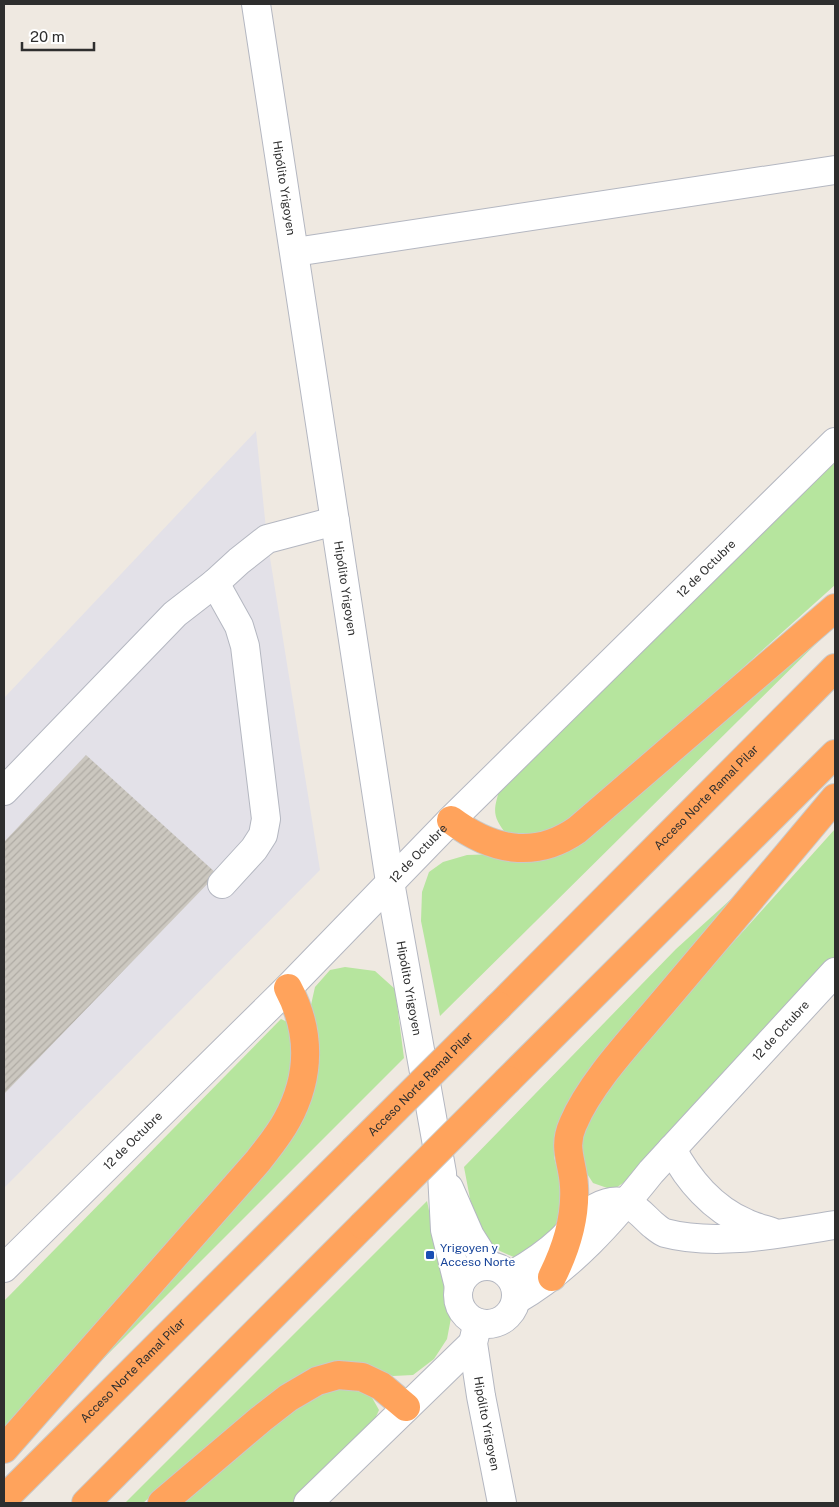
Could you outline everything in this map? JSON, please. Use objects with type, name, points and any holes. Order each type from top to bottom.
[{"type":"highway","points":[[451,820],[478,837],[501,846],[513,848],[546,846],[565,837],[577,830],[835,608]]},
{"type":"highway","name":"Acceso Norte Ramal Pilar","points":[[4,1499],[835,668]]},
{"type":"highway","points":[[86,1503],[835,754]]},
{"type":"highway","points":[[552,1277],[569,1232],[573,1213],[574,1187],[567,1146],[572,1126],[580,1109],[615,1060],[835,798]]},
{"type":"highway","points":[[4,1449],[252,1168],[280,1132],[298,1096],[304,1068],[305,1039],[301,1018],[288,988]]},
{"type":"highway","points":[[162,1503],[261,1419],[296,1392],[317,1381],[338,1375],[362,1377],[381,1386],[406,1407]]},
{"type":"street","name":"Hipólito Yrigoyen","points":[[256,4],[390,882],[442,1172],[444,1230],[459,1287]]},
{"type":"street","points":[[295,252],[835,170]]},
{"type":"street","name":"12 de Octubre","points":[[4,1268],[288,988],[451,820],[835,442]]},
{"type":"street","points":[[4,791],[175,614],[267,539],[335,521]]},
{"type":"street","points":[[215,583],[239,626],[245,646],[266,819],[263,835],[254,849],[222,884]]},
{"type":"street","name":"12 de Octubre","points":[[505,1281],[552,1277],[580,1252],[627,1203],[651,1172],[835,972]]},
{"type":"street","points":[[672,1149],[680,1165],[694,1184],[724,1210],[745,1223],[778,1234]]},
{"type":"street","name":"Hipólito Yrigoyen","points":[[442,1172],[470,1236],[505,1281]]},
{"type":"street","points":[[505,1281],[538,1259],[597,1207],[612,1202],[627,1203],[662,1232],[698,1238],[741,1238],[835,1225]]},
{"type":"street","points":[[475,1333],[470,1319],[464,1313],[458,1296],[462,1280],[474,1269],[505,1281]]},
{"type":"street","points":[[308,1503],[406,1407],[475,1333],[509,1315],[505,1281]]},
{"type":"street","name":"Hipólito Yrigoyen","points":[[475,1333],[481,1396],[502,1503]]},
{"type":"shaded area","points":[[256,431],[267,539],[320,870],[4,1188],[4,698]]},
{"type":"green space","points":[[835,459],[835,585],[574,819],[549,836],[508,836],[498,822],[495,811],[501,784]]},
{"type":"green space","points":[[835,625],[440,1016],[421,921],[422,892],[429,872],[443,862],[467,855],[498,854],[543,857]]},
{"type":"green space","points":[[835,829],[835,962],[630,1178],[613,1190],[593,1183],[582,1166],[579,1139],[588,1116],[616,1073]]},
{"type":"green space","points":[[773,861],[556,1133],[554,1157],[564,1194],[560,1227],[516,1258],[500,1251],[490,1243],[475,1225],[464,1167],[676,949]]},
{"type":"green space","points":[[345,967],[375,971],[395,989],[404,1058],[51,1411],[279,1148],[315,987],[330,970]]},
{"type":"green space","points":[[281,1019],[296,1026],[297,1053],[276,1120],[4,1429],[4,1301]]},
{"type":"green space","points":[[427,1201],[451,1318],[447,1339],[434,1359],[413,1375],[393,1376],[368,1367],[302,1375],[257,1404],[143,1503],[125,1503]]},
{"type":"green space","points":[[350,1384],[370,1394],[379,1410],[371,1428],[294,1503],[181,1503],[299,1403],[325,1389]]},
{"type":"building","points":[[86,755],[217,874],[4,1094],[4,842]]},
{"type":"place","name":"Yrigoyen y Acceso Norte","points":[[430,1255]]}]
